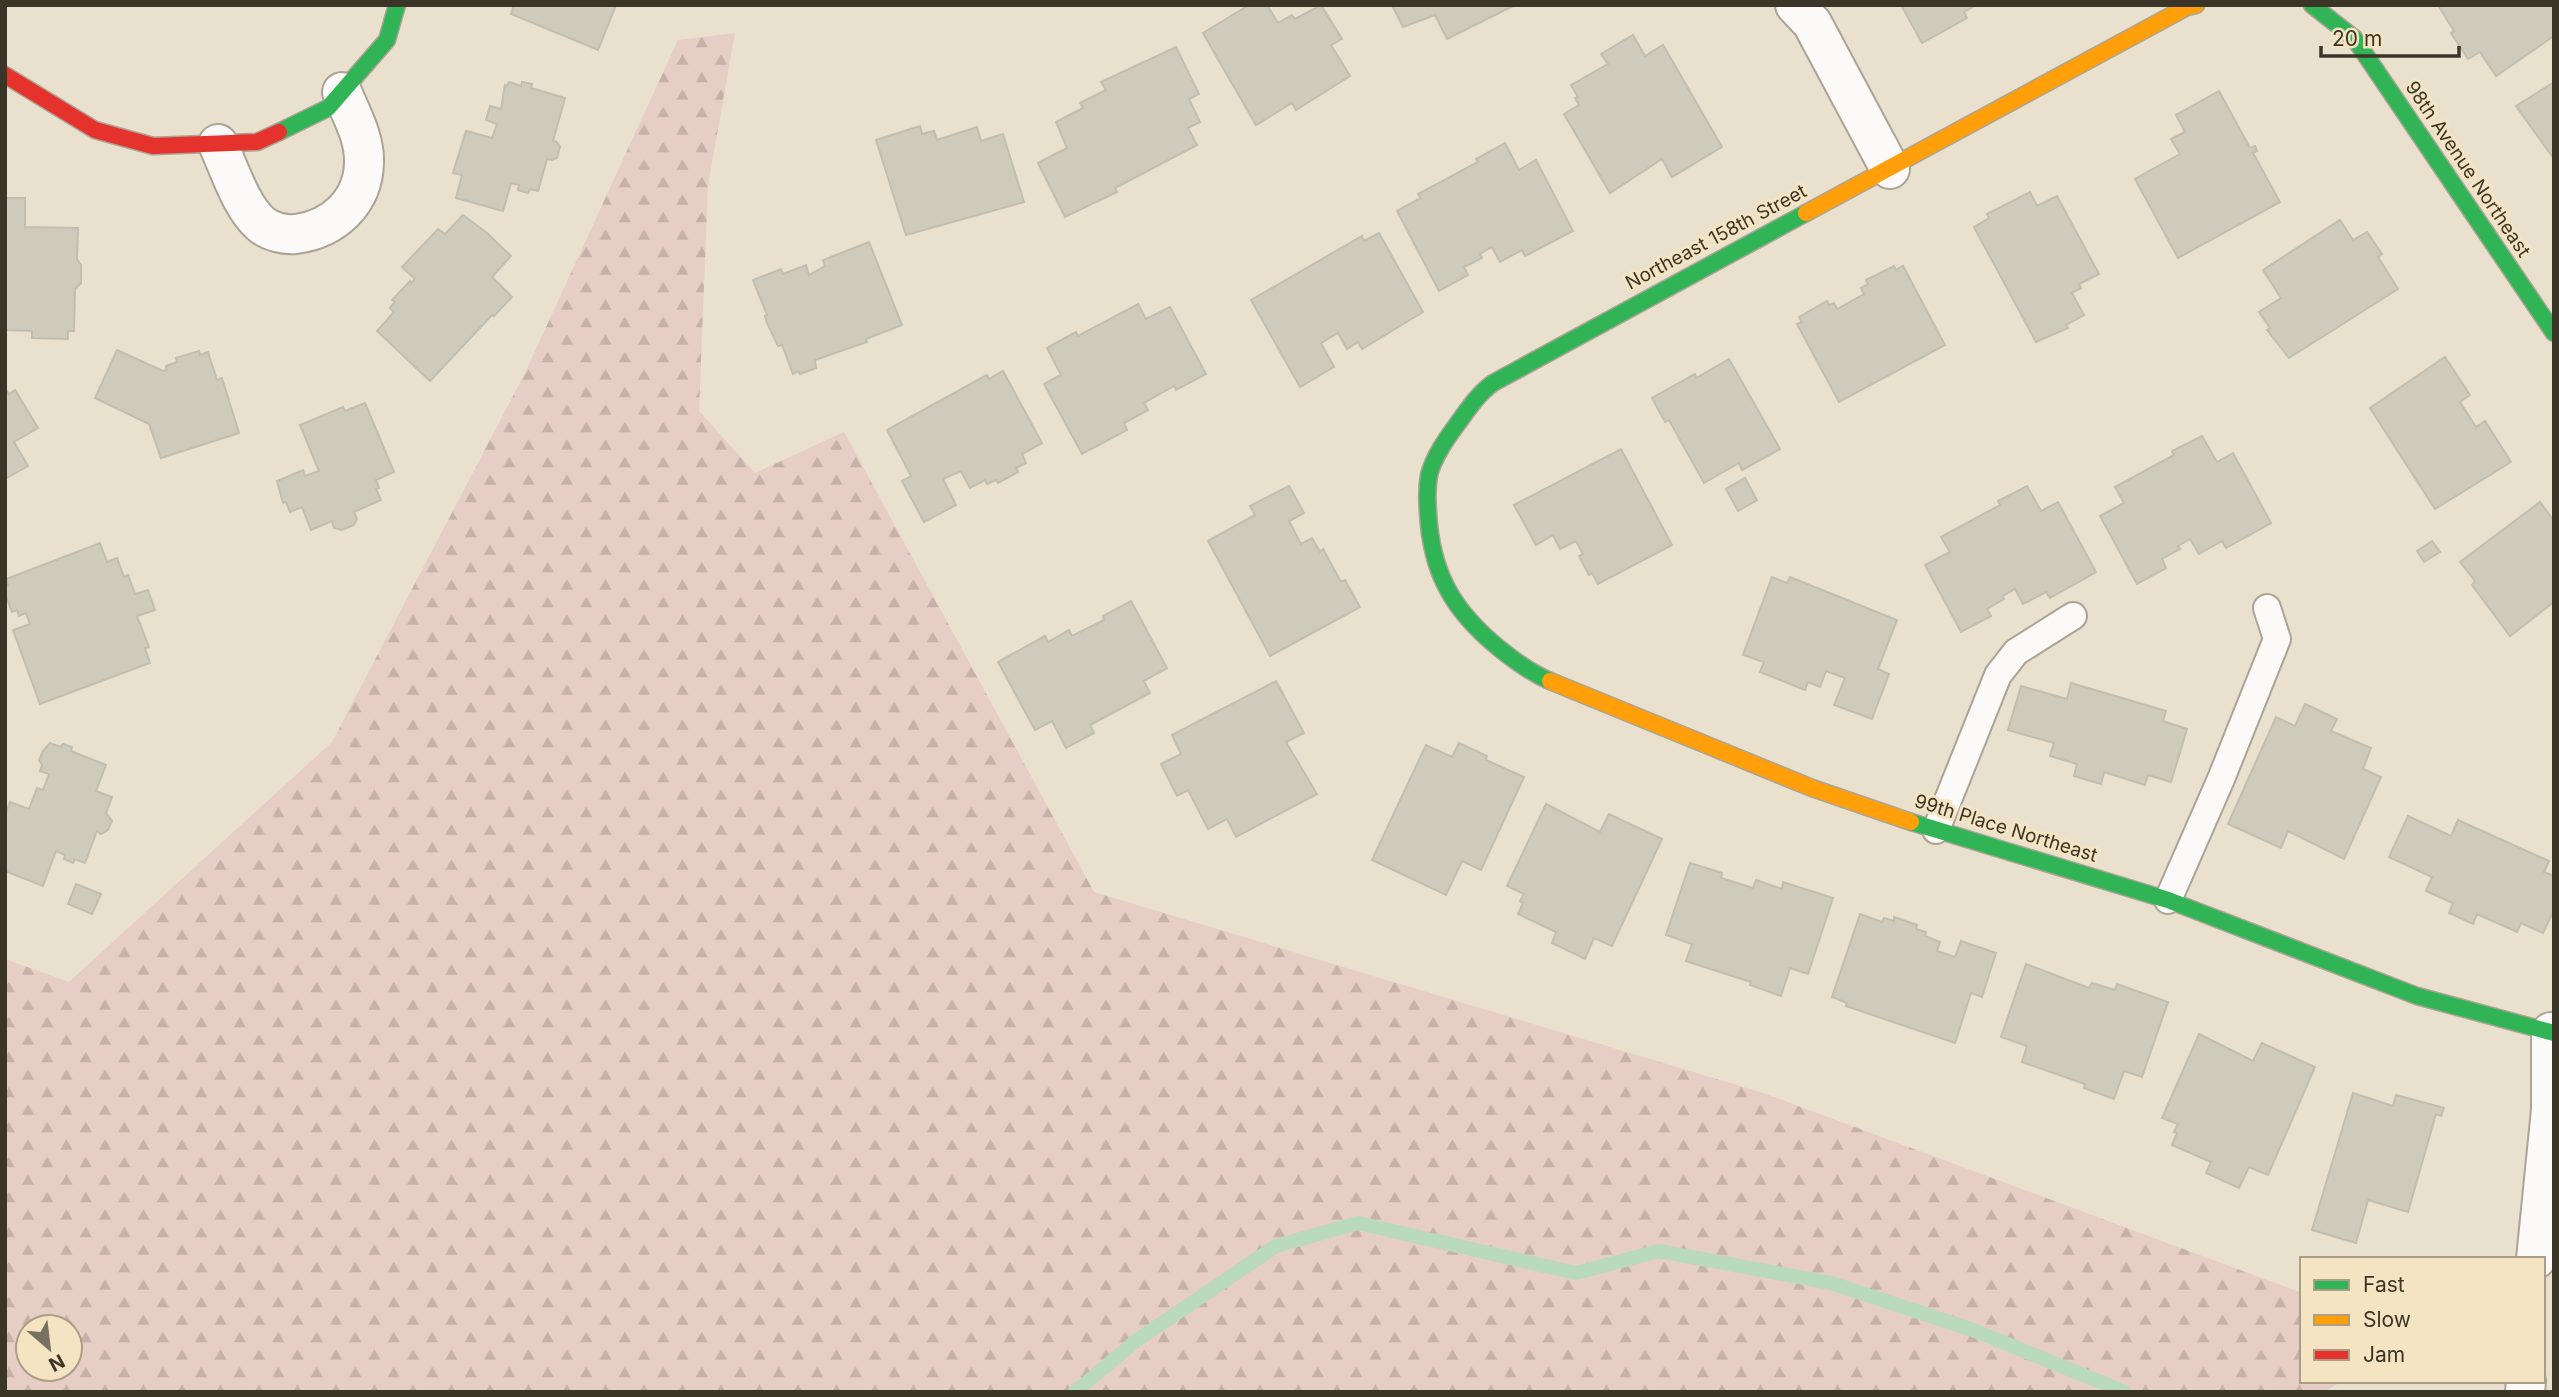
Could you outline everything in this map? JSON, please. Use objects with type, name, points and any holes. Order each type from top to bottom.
[{"type":"street","points":[[5,75],[95,130],[153,146],[257,142],[328,108],[387,40],[397,5]]},
{"type":"street","points":[[1795,5],[1812,23],[1890,169]]},
{"type":"street","name":"Northeast 158th Street","points":[[1468,618],[1447,593],[1433,561],[1429,474],[1454,428],[1485,389],[1528,362],[2196,5]]},
{"type":"street","name":"98th Avenue Northeast","points":[[2312,5],[2354,38],[2554,333]]},
{"type":"street","points":[[218,144],[250,211],[263,226],[286,235],[316,231],[341,216],[360,189],[365,165],[363,145],[342,92]]},
{"type":"street","name":"99th Place Northeast","points":[[1468,618],[1497,648],[1535,675],[1812,788],[1936,830],[2168,900],[2417,996],[2552,1032]]},
{"type":"street","points":[[2536,1257],[2551,1110],[2552,1032]]},
{"type":"lane","points":[[2168,900],[2221,779],[2277,639],[2267,608]]},
{"type":"lane","points":[[1936,830],[1998,675],[2016,652],[2073,616]]},
{"type":"green space","points":[[735,33],[708,185],[699,411],[755,473],[844,432],[1094,892],[1763,1093],[2300,1292],[2300,1383],[2339,1383],[2323,1392],[5,1392],[5,959],[69,982],[332,742],[525,373],[678,40]]},
{"type":"building","points":[[514,5],[616,5],[598,50],[511,14]]},
{"type":"building","points":[[1249,5],[1267,5],[1278,23],[1292,15],[1295,19],[1321,5],[1342,39],[1331,45],[1350,76],[1296,110],[1292,103],[1256,125],[1203,33]]},
{"type":"building","points":[[1392,5],[1515,5],[1447,39],[1435,15],[1403,27]]},
{"type":"building","points":[[1901,5],[1976,5],[1964,12],[1967,18],[1922,43]]},
{"type":"building","points":[[2438,5],[2554,5],[2554,36],[2496,76],[2480,52],[2468,59],[2451,33],[2454,31]]},
{"type":"building","points":[[1633,35],[1645,56],[1663,45],[1722,147],[1672,177],[1662,159],[1610,193],[1564,114],[1579,105],[1571,85],[1608,64],[1601,54]]},
{"type":"building","points":[[1176,47],[1199,94],[1189,99],[1200,122],[1188,128],[1197,145],[1115,188],[1117,192],[1065,217],[1038,163],[1067,148],[1056,122],[1083,108],[1080,103],[1106,90],[1101,82]]},
{"type":"building","points":[[509,82],[521,86],[522,82],[532,84],[531,88],[565,98],[553,141],[560,147],[557,158],[547,159],[538,191],[530,189],[528,193],[518,190],[519,185],[511,183],[503,211],[456,198],[462,175],[453,173],[466,131],[492,138],[497,124],[486,120],[490,106],[501,109],[505,85]]},
{"type":"building","points":[[2554,82],[2554,159],[2516,106]]},
{"type":"building","points":[[2219,91],[2250,148],[2255,146],[2257,151],[2253,153],[2280,202],[2178,258],[2135,179],[2180,154],[2171,139],[2185,132],[2176,115]]},
{"type":"building","points":[[920,126],[922,134],[934,131],[937,140],[977,127],[981,141],[1003,134],[1024,202],[906,235],[876,140]]},
{"type":"building","points":[[1505,143],[1519,170],[1536,160],[1573,231],[1525,256],[1522,250],[1500,262],[1492,247],[1480,254],[1482,258],[1464,267],[1468,275],[1439,291],[1397,211],[1421,198],[1418,194],[1478,162],[1476,159]]},
{"type":"building","points":[[2030,192],[2037,206],[2057,196],[2099,274],[2079,284],[2081,288],[2072,293],[2084,315],[2066,325],[2068,328],[2036,342],[1974,227],[1989,218],[1987,214]]},
{"type":"building","points":[[5,198],[25,198],[25,227],[78,228],[77,259],[81,265],[81,283],[75,289],[74,331],[68,331],[68,339],[32,338],[32,331],[5,330]]},
{"type":"building","points":[[463,215],[511,256],[492,277],[512,297],[430,381],[377,331],[394,312],[390,308],[395,302],[392,300],[415,279],[402,267],[438,229],[445,234]]},
{"type":"building","points":[[2340,220],[2353,240],[2367,232],[2382,254],[2378,257],[2398,289],[2289,358],[2267,330],[2270,328],[2259,312],[2281,298],[2263,270]]},
{"type":"building","points":[[1379,233],[1423,312],[1362,349],[1358,342],[1347,349],[1338,333],[1321,343],[1334,367],[1300,387],[1251,300],[1362,236],[1364,241]]},
{"type":"building","points":[[869,242],[902,325],[866,339],[867,342],[815,360],[816,368],[793,374],[782,345],[778,346],[767,323],[767,315],[753,280],[781,269],[783,274],[806,265],[809,275],[825,266],[823,260]]},
{"type":"building","points":[[1894,266],[1896,270],[1903,266],[1945,345],[1839,402],[1797,324],[1802,322],[1799,317],[1827,301],[1829,305],[1834,303],[1837,309],[1864,294],[1861,288],[1868,284],[1866,280]]},
{"type":"building","points":[[1138,304],[1146,319],[1170,307],[1206,374],[1176,390],[1174,386],[1144,403],[1148,410],[1124,423],[1127,430],[1082,454],[1044,384],[1061,375],[1047,348],[1076,332],[1078,336]]},
{"type":"building","points":[[117,350],[163,371],[167,370],[166,366],[177,362],[176,358],[199,351],[200,355],[208,352],[217,380],[222,378],[239,433],[161,458],[149,424],[95,398]]},
{"type":"building","points":[[2445,357],[2470,395],[2460,402],[2476,427],[2485,421],[2511,462],[2435,509],[2370,408]]},
{"type":"building","points":[[1729,359],[1780,449],[1742,470],[1739,463],[1704,483],[1669,420],[1665,422],[1652,398]]},
{"type":"building","points":[[1003,371],[1042,443],[1022,454],[1026,463],[1016,468],[1018,472],[998,483],[996,480],[987,484],[985,480],[970,488],[961,471],[943,479],[956,505],[924,522],[902,481],[911,476],[887,430],[987,375],[989,379]]},
{"type":"building","points":[[5,388],[9,394],[15,390],[38,428],[14,442],[28,466],[5,479]]},
{"type":"building","points":[[365,403],[394,472],[376,480],[379,488],[376,489],[381,500],[354,512],[357,519],[354,525],[342,530],[334,528],[332,521],[311,530],[302,507],[290,512],[286,502],[283,503],[277,481],[303,470],[305,476],[319,471],[300,425],[343,407],[345,411]]},
{"type":"building","points":[[2202,436],[2217,462],[2233,453],[2271,523],[2226,548],[2222,541],[2199,554],[2190,539],[2178,546],[2180,549],[2162,559],[2166,568],[2137,584],[2100,516],[2124,503],[2115,487],[2174,455],[2172,451]]},
{"type":"building","points":[[1621,449],[1672,545],[1598,584],[1592,573],[1589,575],[1579,556],[1583,554],[1576,541],[1560,549],[1553,535],[1536,545],[1514,505]]},
{"type":"building","points":[[1745,478],[1757,500],[1738,511],[1726,489]]},
{"type":"building","points":[[1289,486],[1304,513],[1289,521],[1301,544],[1312,538],[1320,552],[1323,549],[1341,582],[1345,580],[1360,607],[1270,656],[1208,541],[1255,515],[1250,506]]},
{"type":"building","points":[[2027,486],[2041,511],[2058,502],[2096,572],[2050,598],[2046,592],[2023,604],[2015,589],[1987,609],[1991,616],[1961,632],[1925,565],[1950,552],[1941,537],[2000,505],[1998,501]]},
{"type":"building","points":[[2540,502],[2554,521],[2554,602],[2510,636],[2472,585],[2475,581],[2460,562]]},
{"type":"building","points":[[2432,541],[2440,552],[2424,562],[2417,551]]},
{"type":"building","points":[[100,543],[107,562],[117,558],[124,577],[128,575],[135,594],[148,590],[155,610],[137,616],[149,647],[145,648],[150,663],[40,704],[13,630],[30,624],[26,613],[19,616],[17,610],[12,612],[5,594],[5,585],[8,585],[6,579]]},
{"type":"building","points":[[1772,577],[1787,583],[1790,577],[1897,620],[1878,669],[1889,674],[1872,719],[1834,705],[1845,678],[1826,671],[1820,687],[1808,682],[1805,690],[1760,672],[1764,662],[1743,655]]},
{"type":"building","points":[[1131,601],[1167,668],[1144,681],[1150,693],[1090,725],[1094,733],[1066,748],[1052,721],[1035,730],[998,662],[1045,636],[1048,642],[1069,630],[1072,636],[1104,620],[1103,616]]},
{"type":"building","points":[[1276,681],[1304,733],[1286,742],[1317,794],[1236,837],[1227,819],[1208,829],[1188,790],[1177,796],[1161,764],[1181,754],[1172,735]]},
{"type":"building","points":[[2071,683],[2166,711],[2163,721],[2187,729],[2171,782],[2148,775],[2145,785],[2104,772],[2101,784],[2074,776],[2077,764],[2050,756],[2054,743],[2008,730],[2021,686],[2067,699]]},
{"type":"building","points":[[2305,704],[2337,719],[2331,731],[2371,748],[2363,769],[2381,777],[2344,859],[2288,831],[2281,848],[2228,824],[2276,717],[2295,726]]},
{"type":"building","points":[[50,743],[72,747],[71,751],[106,765],[96,791],[112,797],[106,813],[112,821],[108,830],[101,834],[97,831],[85,863],[75,859],[73,863],[56,851],[43,886],[5,871],[5,815],[10,802],[29,809],[37,788],[43,790],[49,774],[40,771],[42,765],[39,760]]},
{"type":"building","points":[[1459,743],[1487,756],[1486,760],[1524,777],[1481,870],[1462,861],[1446,895],[1372,860],[1426,745],[1452,757]]},
{"type":"building","points":[[1546,804],[1600,832],[1609,814],[1662,839],[1612,946],[1594,938],[1585,959],[1552,943],[1556,932],[1518,914],[1524,894],[1507,886]]},
{"type":"building","points":[[2408,816],[2451,836],[2458,820],[2549,861],[2544,872],[2554,876],[2554,910],[2543,933],[2521,923],[2517,932],[2477,914],[2473,924],[2449,913],[2453,903],[2426,891],[2432,877],[2389,857]]},
{"type":"building","points":[[1690,863],[1722,873],[1721,878],[1753,888],[1756,880],[1782,889],[1783,882],[1833,898],[1808,974],[1790,968],[1781,996],[1750,985],[1751,982],[1686,961],[1692,944],[1666,935]]},
{"type":"building","points":[[76,884],[101,894],[92,914],[68,904]]},
{"type":"building","points":[[1860,914],[1882,922],[1884,918],[1894,921],[1894,917],[1917,925],[1916,929],[1926,932],[1925,936],[1940,942],[1937,951],[1955,957],[1961,941],[1996,953],[1982,997],[1971,993],[1955,1043],[1846,1006],[1847,1003],[1832,997]]},
{"type":"building","points":[[2026,964],[2089,988],[2092,983],[2115,990],[2117,984],[2168,1002],[2142,1077],[2124,1071],[2114,1099],[2084,1088],[2085,1084],[2022,1062],[2027,1046],[2001,1037]]},
{"type":"building","points":[[2199,1034],[2253,1061],[2262,1043],[2315,1067],[2268,1175],[2249,1167],[2239,1188],[2206,1173],[2211,1162],[2172,1145],[2178,1124],[2162,1118]]},
{"type":"building","points":[[2353,1093],[2393,1106],[2396,1095],[2444,1108],[2441,1116],[2436,1114],[2408,1212],[2368,1200],[2356,1243],[2312,1230]]},
{"type":"waterway","points":[[1075,1392],[1137,1340],[1276,1246],[1358,1223],[1576,1273],[1659,1251],[1831,1283],[1973,1330],[2125,1392]]},
{"type":"traffic: fast","points":[[279,132],[328,108],[387,40],[397,5]]},
{"type":"traffic: fast","points":[[2312,5],[2354,38],[2554,333]]},
{"type":"traffic: fast","points":[[1550,681],[1518,663],[1484,635],[1457,605],[1448,589],[1434,554],[1428,512],[1429,475],[1437,454],[1470,407],[1493,383],[1806,213]]},
{"type":"traffic: fast","points":[[1911,822],[2168,900],[2417,996],[2554,1033]]},
{"type":"traffic: slow","points":[[1806,213],[2187,7],[2196,5]]},
{"type":"traffic: slow","points":[[1550,681],[1812,788],[1911,822]]},
{"type":"traffic: jam","points":[[5,75],[95,130],[153,146],[257,142],[279,132]]}]
